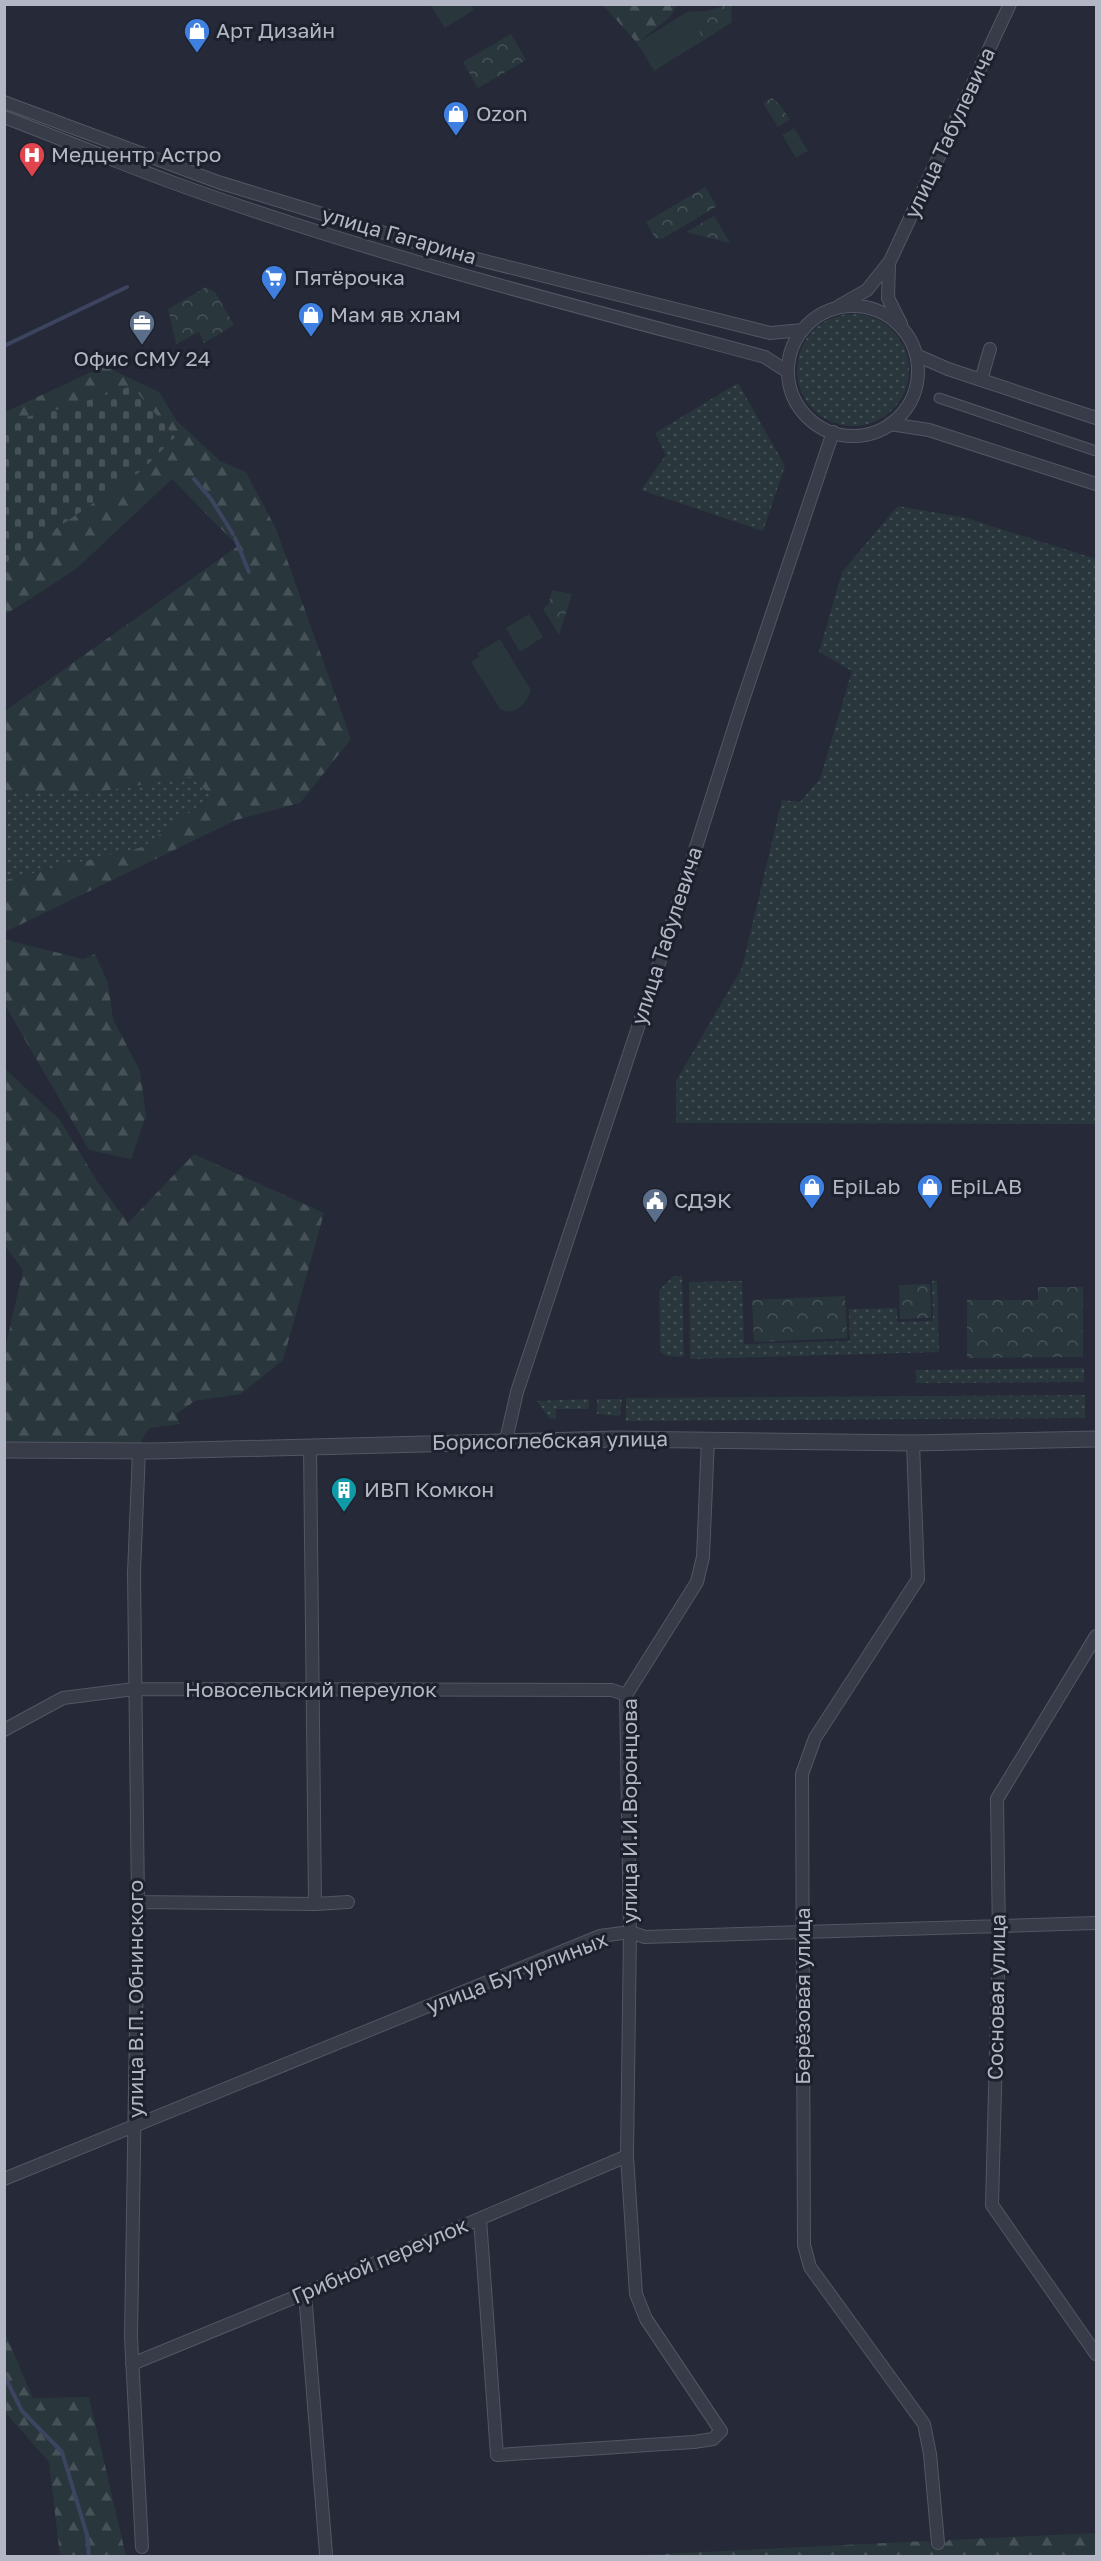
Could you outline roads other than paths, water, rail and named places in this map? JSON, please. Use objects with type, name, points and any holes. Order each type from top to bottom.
[{"type":"street","name":"улица Табулевича","points":[[836,308],[867,290],[890,261],[1010,4]]},
{"type":"street","name":"улица Гагарина","points":[[4,102],[218,182],[441,250],[770,333],[803,330]]},
{"type":"street","name":"улица Гагарина","points":[[4,117],[176,183],[267,213],[486,281],[765,357],[788,372]]},
{"type":"street","name":"улица Табулевича","points":[[890,261],[888,298],[903,328]]},
{"type":"street","points":[[850,306],[872,309],[892,318],[911,340],[916,355],[918,374],[914,394],[904,411],[890,424],[872,433],[852,436],[833,432],[818,425],[801,409],[790,387],[788,372],[792,349],[803,330],[818,316],[836,308],[850,306]]},
{"type":"street","points":[[981,380],[990,349]]},
{"type":"street","points":[[916,355],[948,369],[1096,418]]},
{"type":"street","points":[[939,398],[1096,451]]},
{"type":"street","points":[[890,424],[929,430],[1096,484]]},
{"type":"street","name":"улица Табулевича","points":[[506,1440],[517,1392],[833,432]]},
{"type":"street","name":"Борисоглебская улица","points":[[4,1450],[139,1451],[506,1440],[708,1439],[913,1443],[1096,1439]]},
{"type":"street","name":"улица И.И.Воронцова","points":[[480,2220],[497,2455],[694,2442],[713,2439],[721,2431],[646,2319],[636,2294],[627,2156],[630,1932],[626,1695],[697,1582],[703,1557],[708,1439]]},
{"type":"street","name":"Берёзовая улица","points":[[913,1443],[918,1579],[815,1738],[802,1774],[804,2245],[810,2267],[924,2424],[930,2454],[938,2543]]},
{"type":"street","points":[[310,1446],[315,1904]]},
{"type":"street","name":"улица В.П. Обнинского","points":[[139,1451],[134,1573],[138,1902],[132,2364],[142,2547]]},
{"type":"street","name":"Сосновая улица","points":[[1096,1636],[997,1799],[999,1925],[992,2205],[1096,2354]]},
{"type":"street","name":"Новосельский переулок","points":[[4,1730],[63,1698],[134,1689],[612,1690],[626,1695]]},
{"type":"street","points":[[138,1902],[315,1904],[348,1902]]},
{"type":"street","name":"улица Бутурлиных","points":[[4,2179],[600,1936],[630,1932],[645,1937],[1096,1923]]},
{"type":"street","name":"Грибной переулок","points":[[132,2364],[305,2294],[627,2156]]},
{"type":"street","points":[[305,2294],[327,2554]]},
{"type":"waterway","points":[[4,346],[127,287]]},
{"type":"waterway","points":[[194,479],[211,499],[233,534]]},
{"type":"waterway","points":[[235,538],[249,572]]},
{"type":"waterway","points":[[4,2375],[22,2411],[62,2452],[87,2535],[89,2556]]},
{"type":"place","name":"Арт Дизайн","points":[[197,54]]},
{"type":"place","name":"Ozon","points":[[456,137]]},
{"type":"place","name":"Медцентр Астро","points":[[32,178]]},
{"type":"place","name":"Пятёрочка","points":[[274,301]]},
{"type":"place","name":"Мам яв хлам","points":[[311,338]]},
{"type":"place","name":"Офис СМУ 24","points":[[142,346]]},
{"type":"place","name":"EpiLab","points":[[812,1210]]},
{"type":"place","name":"EpiLAB","points":[[930,1210]]},
{"type":"place","name":"СДЭК","points":[[655,1224]]},
{"type":"place","name":"ИВП Комкон","points":[[344,1513]]}]
